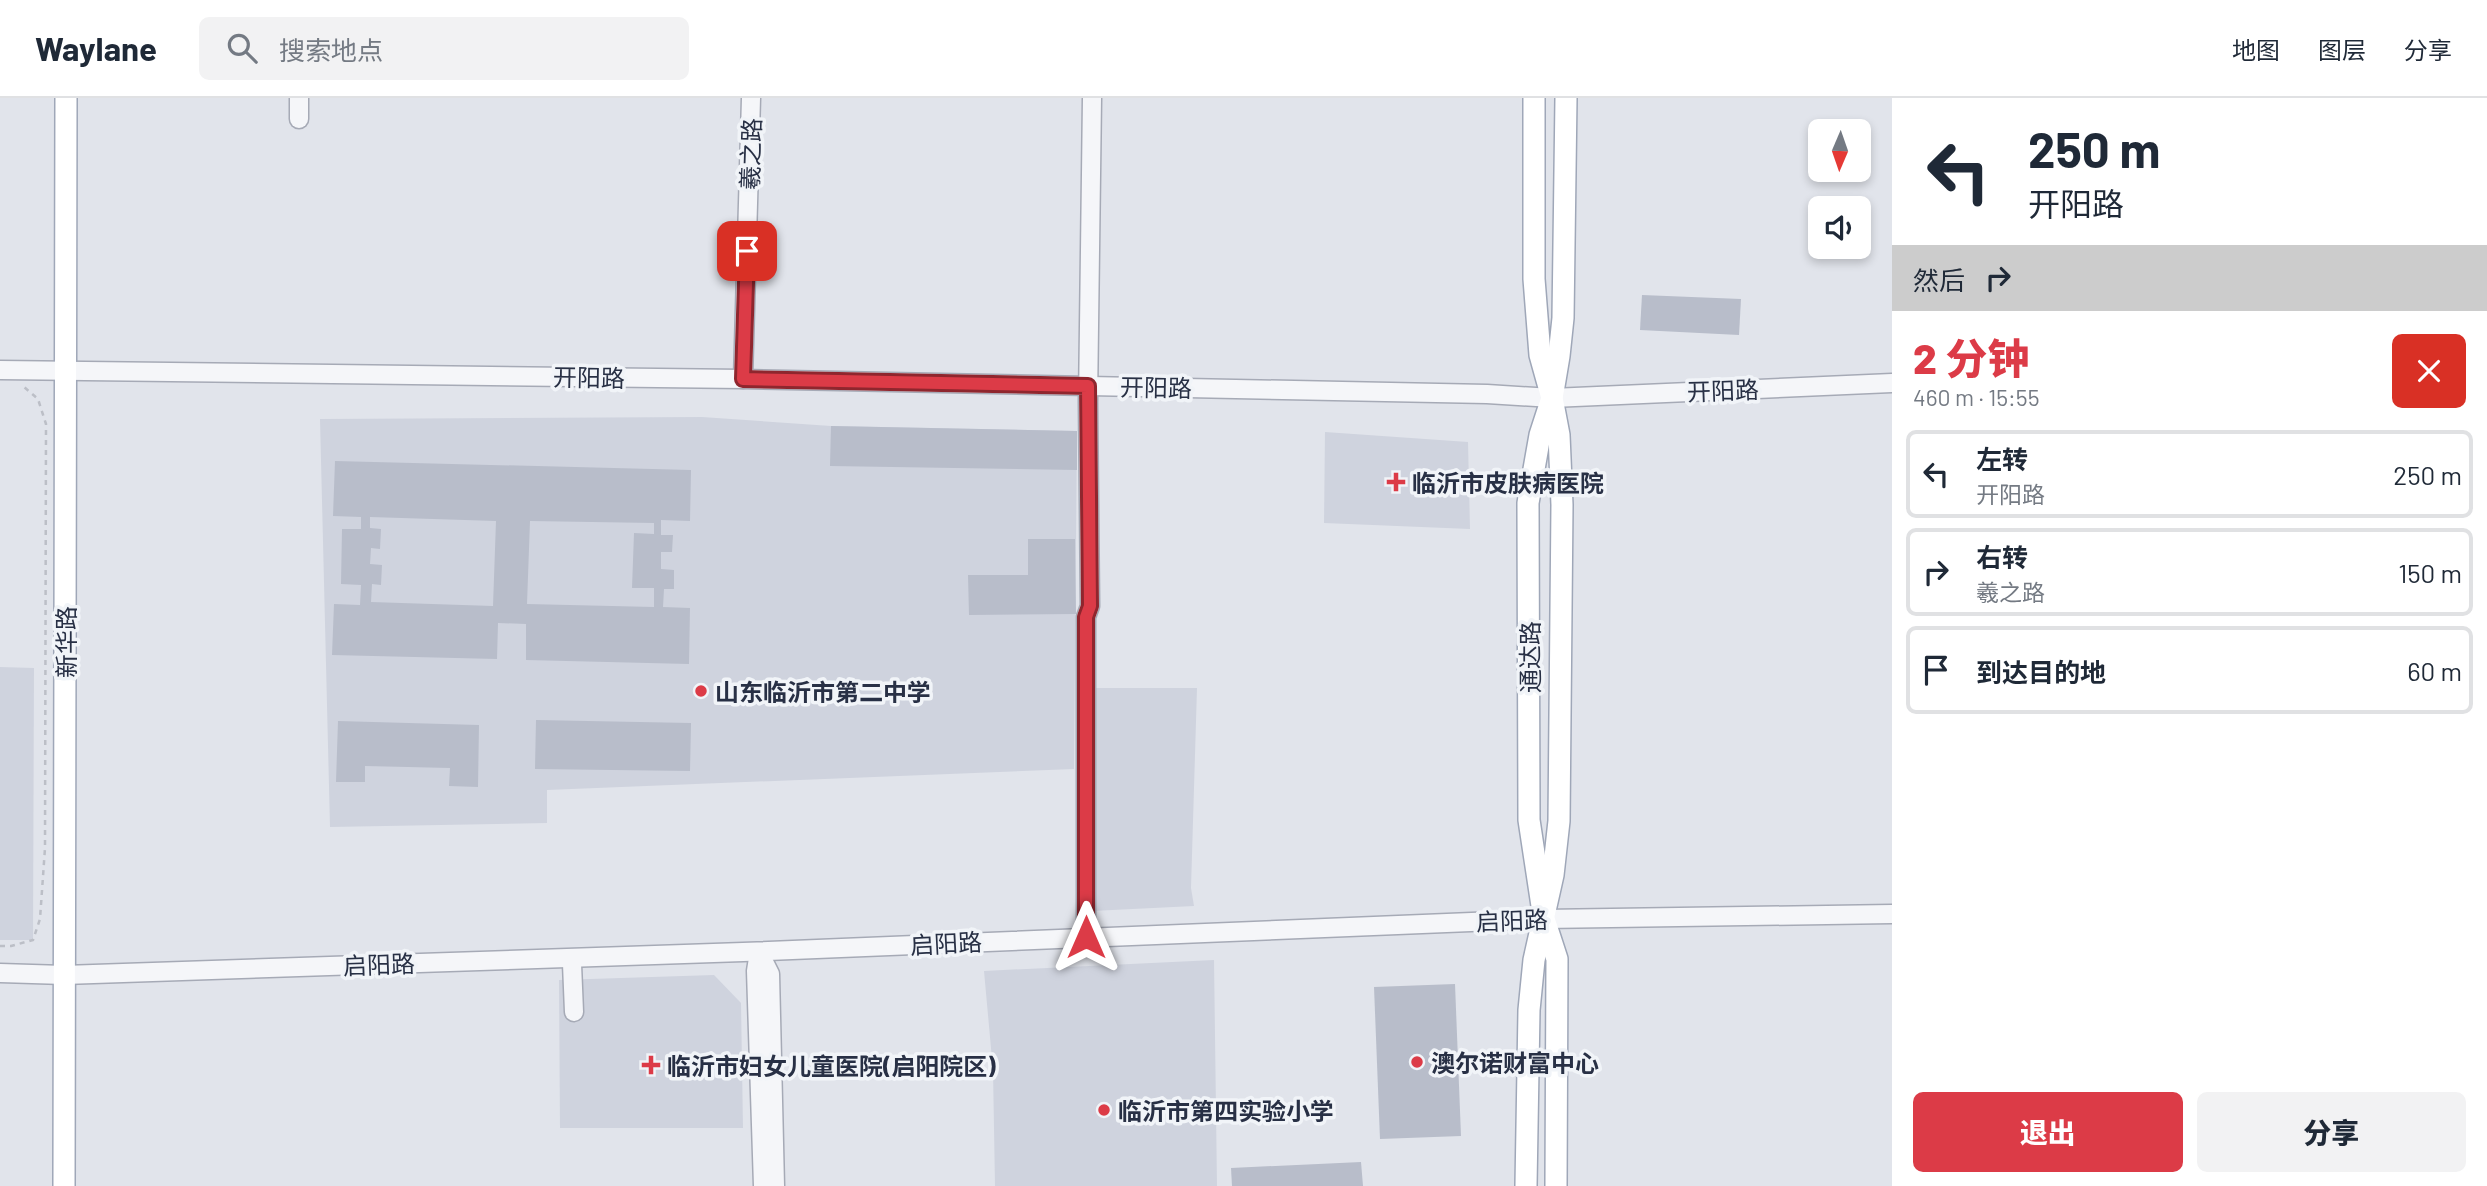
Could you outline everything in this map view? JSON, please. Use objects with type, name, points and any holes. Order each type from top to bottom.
[{"type":"main road","name":"新华路","points":[[64,1186],[66,98]]},
{"type":"main road","name":"通达路","points":[[1526,1186],[1529,1010],[1534,960],[1553,875],[1559,821],[1562,505],[1559,435],[1540,355],[1534,279],[1534,98]]},
{"type":"main road","name":"通达路","points":[[1556,1186],[1556,959],[1544,919],[1529,820],[1528,503],[1540,435],[1552,398],[1563,318],[1566,98]]},
{"type":"street","points":[[299,98],[299,119]]},
{"type":"street","name":"羲之路","points":[[743,379],[751,98]]},
{"type":"street","points":[[1086,937],[1086,617],[1090,606],[1088,386],[1092,98]]},
{"type":"street","name":"开阳路","points":[[0,370],[743,379],[1487,394],[1552,398],[1892,383]]},
{"type":"street","name":"启阳路","points":[[0,974],[64,975],[566,961],[1544,919],[1892,914]]},
{"type":"street","points":[[759,951],[756,971],[763,1186]]},
{"type":"street","points":[[759,951],[770,974],[775,1186]]},
{"type":"street","points":[[566,961],[574,1012]]},
{"type":"path","points":[[0,946],[33,940],[40,919],[45,848],[46,424],[38,399],[22,385]]},
{"type":"shaded area","name":"山东临沂市第二中学","points":[[702,417],[831,426],[1077,431],[1074,769],[547,790],[547,823],[330,827],[320,419]]},
{"type":"shaded area","name":"临沂市皮肤病医院","points":[[1325,432],[1468,442],[1470,529],[1324,523]]},
{"type":"shaded area","points":[[0,667],[34,668],[33,940],[0,940]]},
{"type":"shaded area","points":[[1095,688],[1197,688],[1191,888],[1194,906],[1092,911]]},
{"type":"shaded area","name":"临沂市第四实验小学","points":[[1214,960],[1217,1186],[995,1186],[993,1070],[984,971]]},
{"type":"shaded area","name":"临沂市妇女儿童医院(启阳院区)","points":[[714,975],[741,1003],[743,1128],[560,1128],[559,980]]},
{"type":"building","points":[[1642,295],[1741,299],[1739,335],[1640,330]]},
{"type":"building","points":[[831,426],[1077,431],[1077,470],[830,466]]},
{"type":"building","points":[[335,461],[691,470],[690,521],[661,520],[661,535],[673,535],[672,552],[661,552],[661,569],[674,570],[674,589],[664,589],[663,607],[690,608],[689,664],[526,660],[526,624],[498,623],[497,659],[332,655],[334,604],[360,605],[361,585],[341,584],[342,529],[361,529],[361,517],[333,516]],"holes":[[[370,517],[496,521],[493,606],[371,602],[372,584],[381,585],[382,565],[370,564],[371,548],[380,549],[381,529],[370,528]],[[530,521],[654,523],[654,534],[634,533],[632,588],[654,588],[654,607],[527,604]]]},
{"type":"building","points":[[1028,539],[1075,539],[1076,614],[969,615],[968,575],[1028,575]]},
{"type":"building","points":[[536,720],[691,723],[690,771],[535,769]]},
{"type":"building","points":[[338,721],[479,725],[478,787],[449,786],[450,768],[365,766],[365,782],[336,782]]},
{"type":"building","name":"澳尔诺财富中心","points":[[1455,984],[1461,1136],[1380,1139],[1374,987]]},
{"type":"building","points":[[1361,1162],[1363,1186],[1232,1186],[1231,1168]]},
{"type":"place","name":"临沂市皮肤病医院","points":[[1396,482]]},
{"type":"place","name":"山东临沂市第二中学","points":[[701,691]]},
{"type":"place","name":"澳尔诺财富中心","points":[[1417,1062]]},
{"type":"place","name":"临沂市妇女儿童医院(启阳院区)","points":[[651,1065]]},
{"type":"place","name":"临沂市第四实验小学","points":[[1104,1110]]},
{"type":"route","points":[[747,251],[743,379],[1088,386],[1090,606],[1086,617],[1086,937]]}]
